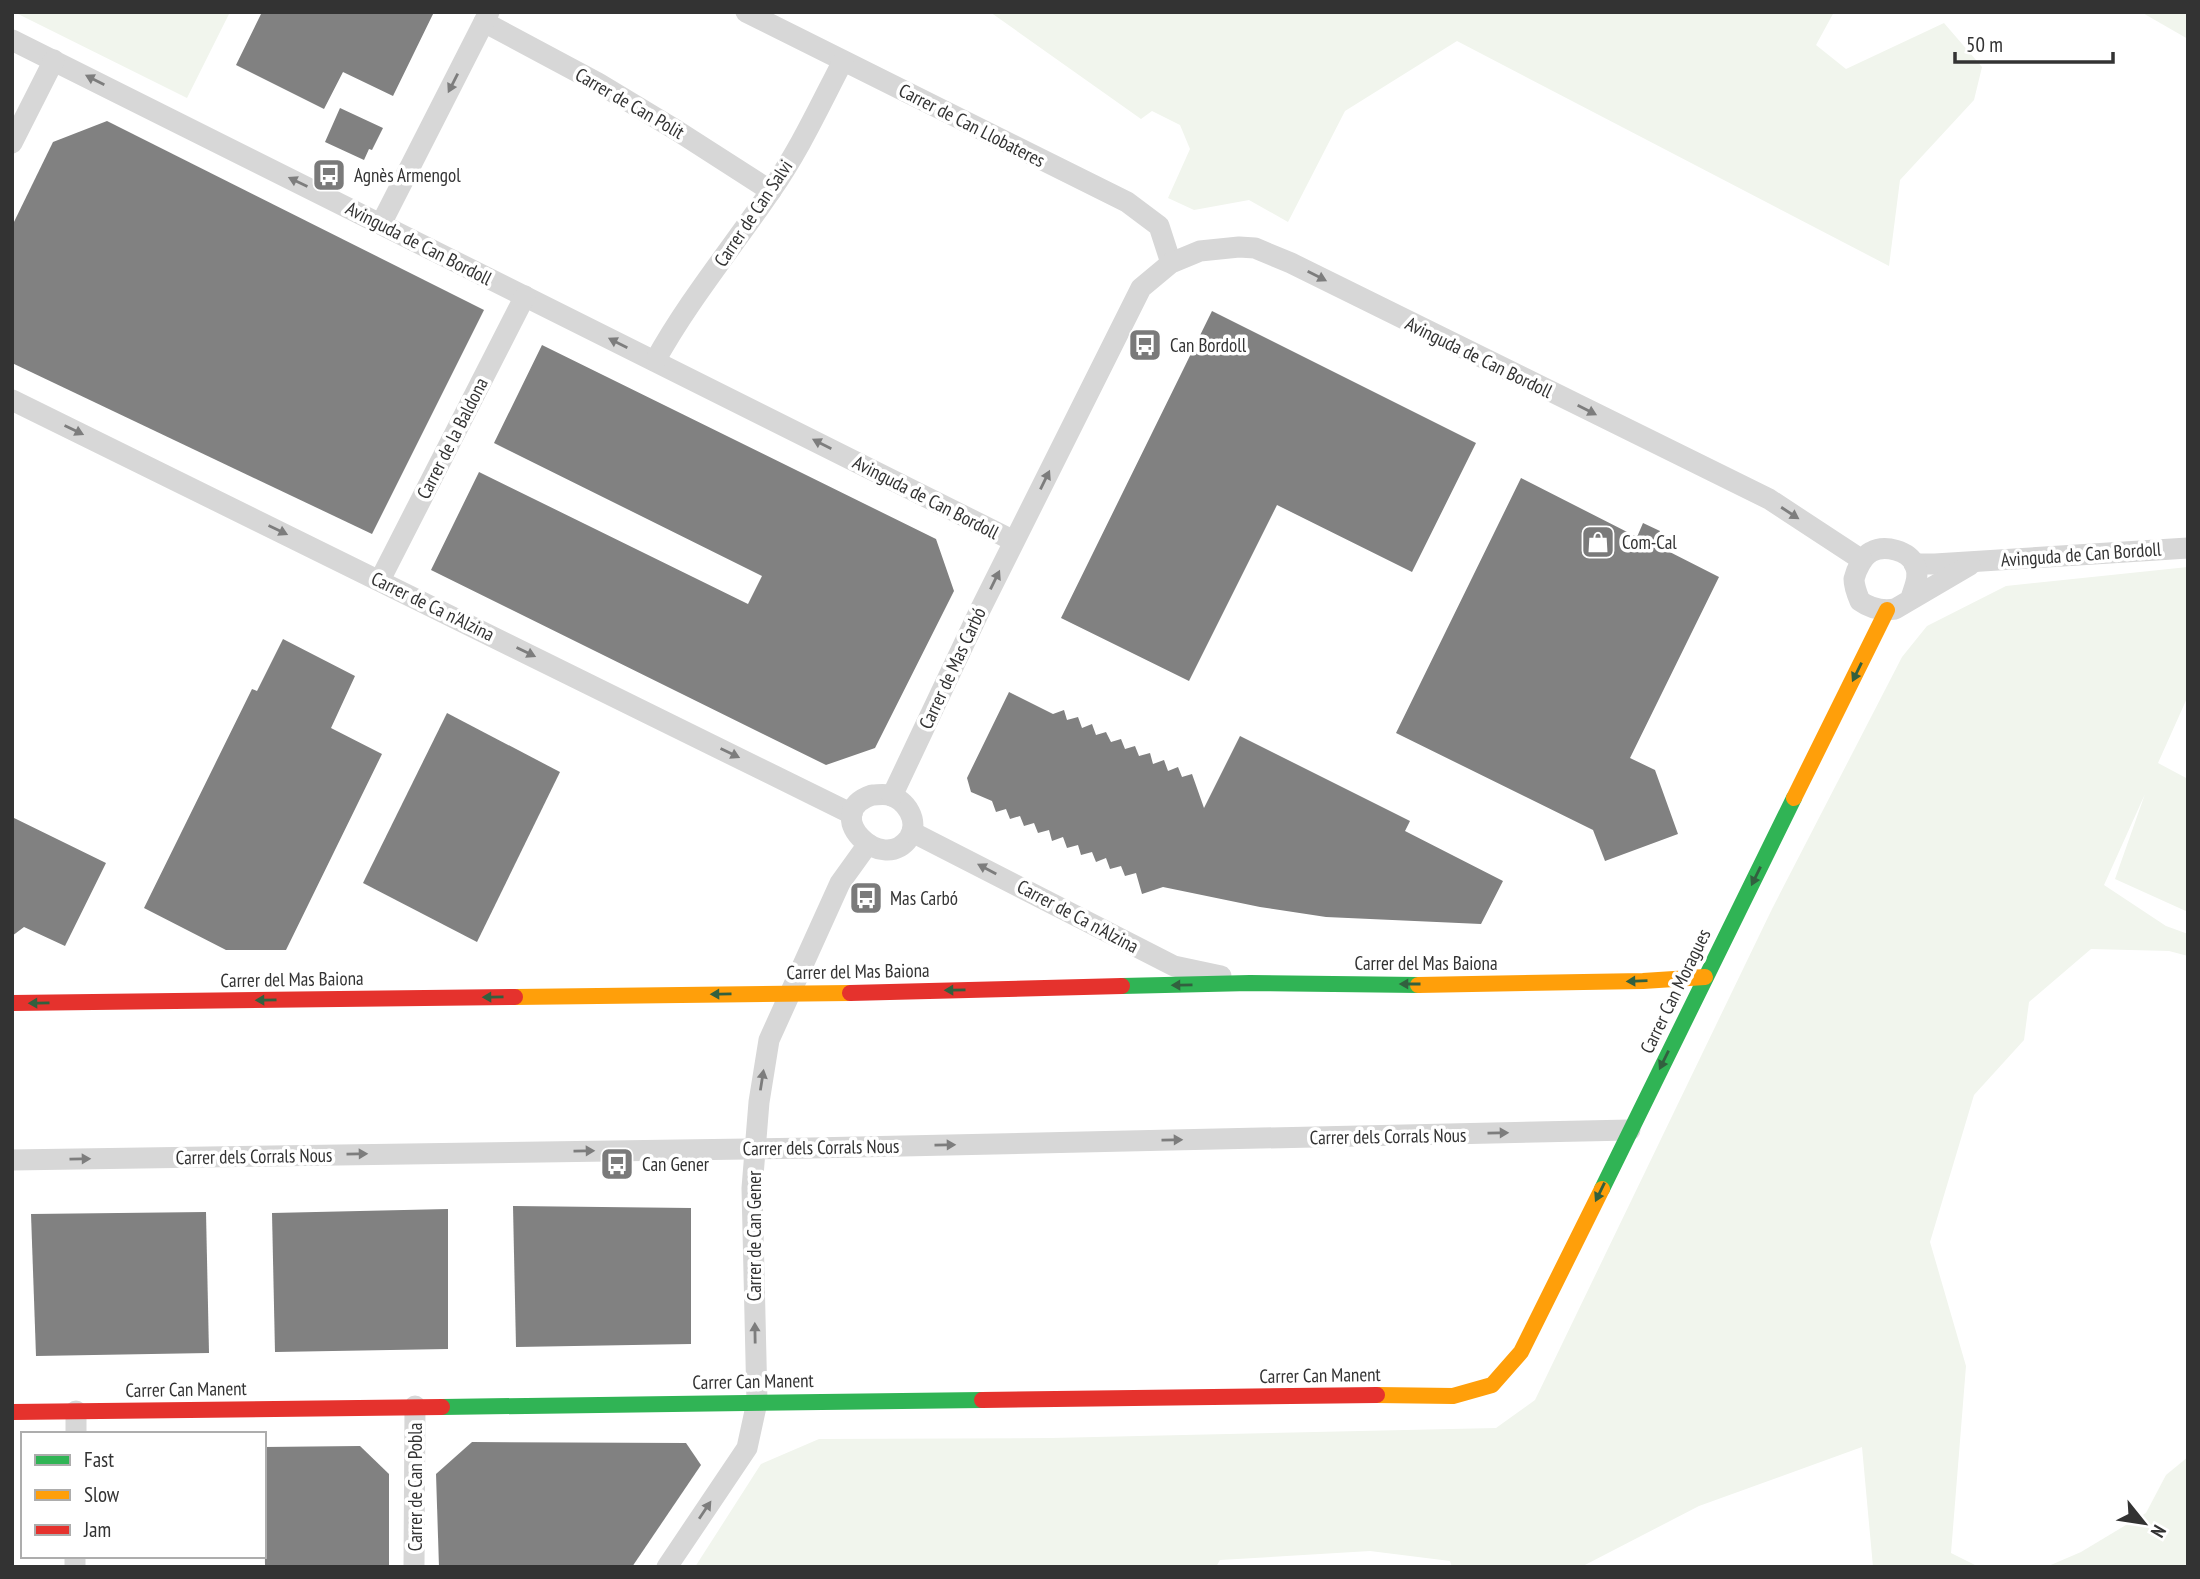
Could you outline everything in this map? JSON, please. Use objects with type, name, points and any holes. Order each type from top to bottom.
[{"type":"street","name":"Carrer de Can Llobateres","points":[[746,12],[1127,202],[1159,226],[1171,263]]},
{"type":"street","name":"Carrer de Can Polit","points":[[486,17],[676,130],[771,191]]},
{"type":"street","points":[[381,224],[486,17]]},
{"type":"street","name":"Avinguda de Can Bordoll","points":[[12,40],[1014,541],[1141,288],[1171,263],[1199,251],[1239,247],[1255,248],[1291,263],[1769,499],[1862,560]]},
{"type":"street","points":[[12,143],[54,60]]},
{"type":"street","name":"Carrer de Can Salvi","points":[[655,361],[679,320],[771,191],[843,61]]},
{"type":"street","name":"Carrer de la Baldona","points":[[380,580],[525,296]]},
{"type":"street","name":"Carrer de Ca n'Alzina","points":[[12,400],[852,814]]},
{"type":"street","name":"Carrer de Mas Carbó","points":[[892,796],[1014,541]]},
{"type":"street","points":[[1886,548],[1907,555],[1914,564],[1917,579],[1911,598],[1895,609],[1873,609],[1860,601],[1854,582],[1862,560],[1872,551],[1886,548]]},
{"type":"street","name":"Avinguda de Can Bordoll","points":[[1914,564],[2188,548]]},
{"type":"street","name":"Avinguda de Can Bordoll","points":[[1911,598],[1975,562]]},
{"type":"street","name":"Carrer Can Moragues","points":[[1492,1385],[1521,1352],[1887,610]]},
{"type":"street","points":[[879,794],[892,796],[906,805],[912,817],[912,832],[903,844],[882,850],[857,835],[853,828],[852,814],[865,797],[879,794]]},
{"type":"street","name":"Carrer de Ca n'Alzina","points":[[912,832],[1174,966],[1250,983]]},
{"type":"street","name":"Carrer de Can Gener","points":[[667,1567],[747,1448],[757,1402],[752,1188],[754,1148],[769,1040],[840,883],[868,844]]},
{"type":"street","name":"Carrer del Mas Baiona","points":[[12,1003],[789,994],[1250,983],[1476,984],[1643,981],[1705,977]]},
{"type":"street","name":"Carrer dels Corrals Nous","points":[[12,1160],[1630,1130]]},
{"type":"street","name":"Carrer Can Manent","points":[[12,1412],[1453,1396],[1492,1385]]},
{"type":"street","name":"Carrer de Can Pobla","points":[[414,1567],[415,1406]]},
{"type":"street","points":[[76,1412],[76,1432]]},
{"type":"shaded area","points":[[14,12],[230,12],[187,98]]},
{"type":"shaded area","points":[[990,12],[1834,12],[1816,45],[1846,69],[1944,23],[1982,67],[1974,100],[1900,180],[1889,266],[1457,41],[1345,111],[1288,222],[1249,200],[1194,210],[1168,198],[1190,149],[1180,125],[1152,111],[1141,119]]},
{"type":"shaded area","points":[[2141,12],[2188,12],[2188,39]]},
{"type":"shaded area","points":[[2188,567],[2188,696],[2158,763],[2188,779],[2188,912],[2115,879],[2145,794],[2104,885],[2166,926],[2188,934],[2188,956],[2169,951],[2091,949],[2029,1002],[2024,1040],[1974,1095],[1930,1242],[1966,1366],[1951,1553],[1979,1567],[1873,1567],[1862,1447],[1699,1506],[1581,1567],[1452,1567],[1450,1561],[1370,1551],[1220,1560],[1216,1567],[695,1567],[761,1464],[819,1439],[1051,1438],[1496,1428],[1535,1400],[1772,909],[1902,657],[1927,626],[2006,586]]},
{"type":"shaded area","points":[[2188,1457],[2188,1567],[2046,1567],[2081,1552],[2146,1513],[2166,1475]]},
{"type":"building","points":[[262,12],[434,12],[393,96],[343,72],[324,109],[236,65]]},
{"type":"building","points":[[340,108],[383,128],[364,160],[325,142]]},
{"type":"building","points":[[107,121],[484,310],[372,534],[12,363],[12,226],[53,142]]},
{"type":"building","points":[[1212,311],[1476,443],[1412,572],[1277,505],[1189,681],[1061,618]]},
{"type":"building","points":[[542,345],[936,539],[954,591],[875,748],[826,765],[431,570],[479,472],[748,604],[762,576],[494,443]]},
{"type":"building","points":[[1521,478],[1637,537],[1643,523],[1660,531],[1654,544],[1719,577],[1630,758],[1655,770],[1678,834],[1605,861],[1593,830],[1396,733]]},
{"type":"building","points":[[283,639],[355,676],[331,728],[382,754],[286,950],[226,950],[144,908],[252,689],[257,691]]},
{"type":"building","points":[[1009,692],[1053,714],[1064,710],[1067,720],[1078,717],[1082,728],[1092,724],[1096,735],[1106,732],[1111,742],[1121,739],[1125,749],[1135,746],[1139,756],[1150,753],[1153,764],[1164,760],[1168,771],[1178,767],[1182,777],[1192,774],[1204,808],[1240,736],[1410,821],[1405,831],[1503,881],[1481,924],[1326,917],[1260,907],[1163,887],[1142,894],[1136,873],[1125,876],[1121,866],[1110,869],[1106,858],[1096,862],[1092,852],[1081,855],[1078,845],[1067,848],[1063,837],[1052,841],[1049,830],[1038,833],[1034,823],[1024,826],[1020,816],[1010,819],[1006,809],[996,812],[992,801],[971,792],[967,778]]},
{"type":"building","points":[[447,713],[560,772],[477,942],[363,883]]},
{"type":"building","points":[[12,817],[106,863],[65,946],[24,927],[12,936]]},
{"type":"building","points":[[513,1206],[691,1208],[691,1344],[516,1347]]},
{"type":"building","points":[[448,1209],[448,1349],[275,1352],[272,1213]]},
{"type":"building","points":[[206,1212],[209,1353],[36,1356],[31,1214]]},
{"type":"building","points":[[472,1442],[686,1443],[701,1465],[632,1567],[439,1567],[436,1474]]},
{"type":"building","points":[[360,1446],[389,1474],[389,1567],[265,1567],[266,1447]]},
{"type":"traffic: fast","points":[[1602,1189],[1794,798]]},
{"type":"traffic: fast","points":[[1122,986],[1250,983],[1418,985]]},
{"type":"traffic: fast","points":[[442,1407],[982,1400]]},
{"type":"traffic: slow","points":[[1794,798],[1887,610]]},
{"type":"traffic: slow","points":[[1418,985],[1643,981],[1705,977]]},
{"type":"traffic: slow","points":[[515,997],[850,993]]},
{"type":"traffic: slow","points":[[1377,1395],[1453,1396],[1492,1385],[1521,1352],[1602,1189]]},
{"type":"traffic: jam","points":[[850,993],[1122,986]]},
{"type":"traffic: jam","points":[[12,1003],[515,997]]},
{"type":"traffic: jam","points":[[982,1400],[1377,1395]]},
{"type":"traffic: jam","points":[[12,1412],[442,1407]]},
{"type":"place","name":"Agnès Armengol","points":[[329,175]]},
{"type":"place","name":"Can Bordoll","points":[[1145,345]]},
{"type":"place","name":"Com-Cal","points":[[1598,542]]},
{"type":"place","name":"Mas Carbó","points":[[866,898]]},
{"type":"place","name":"Can Gener","points":[[617,1164]]}]
